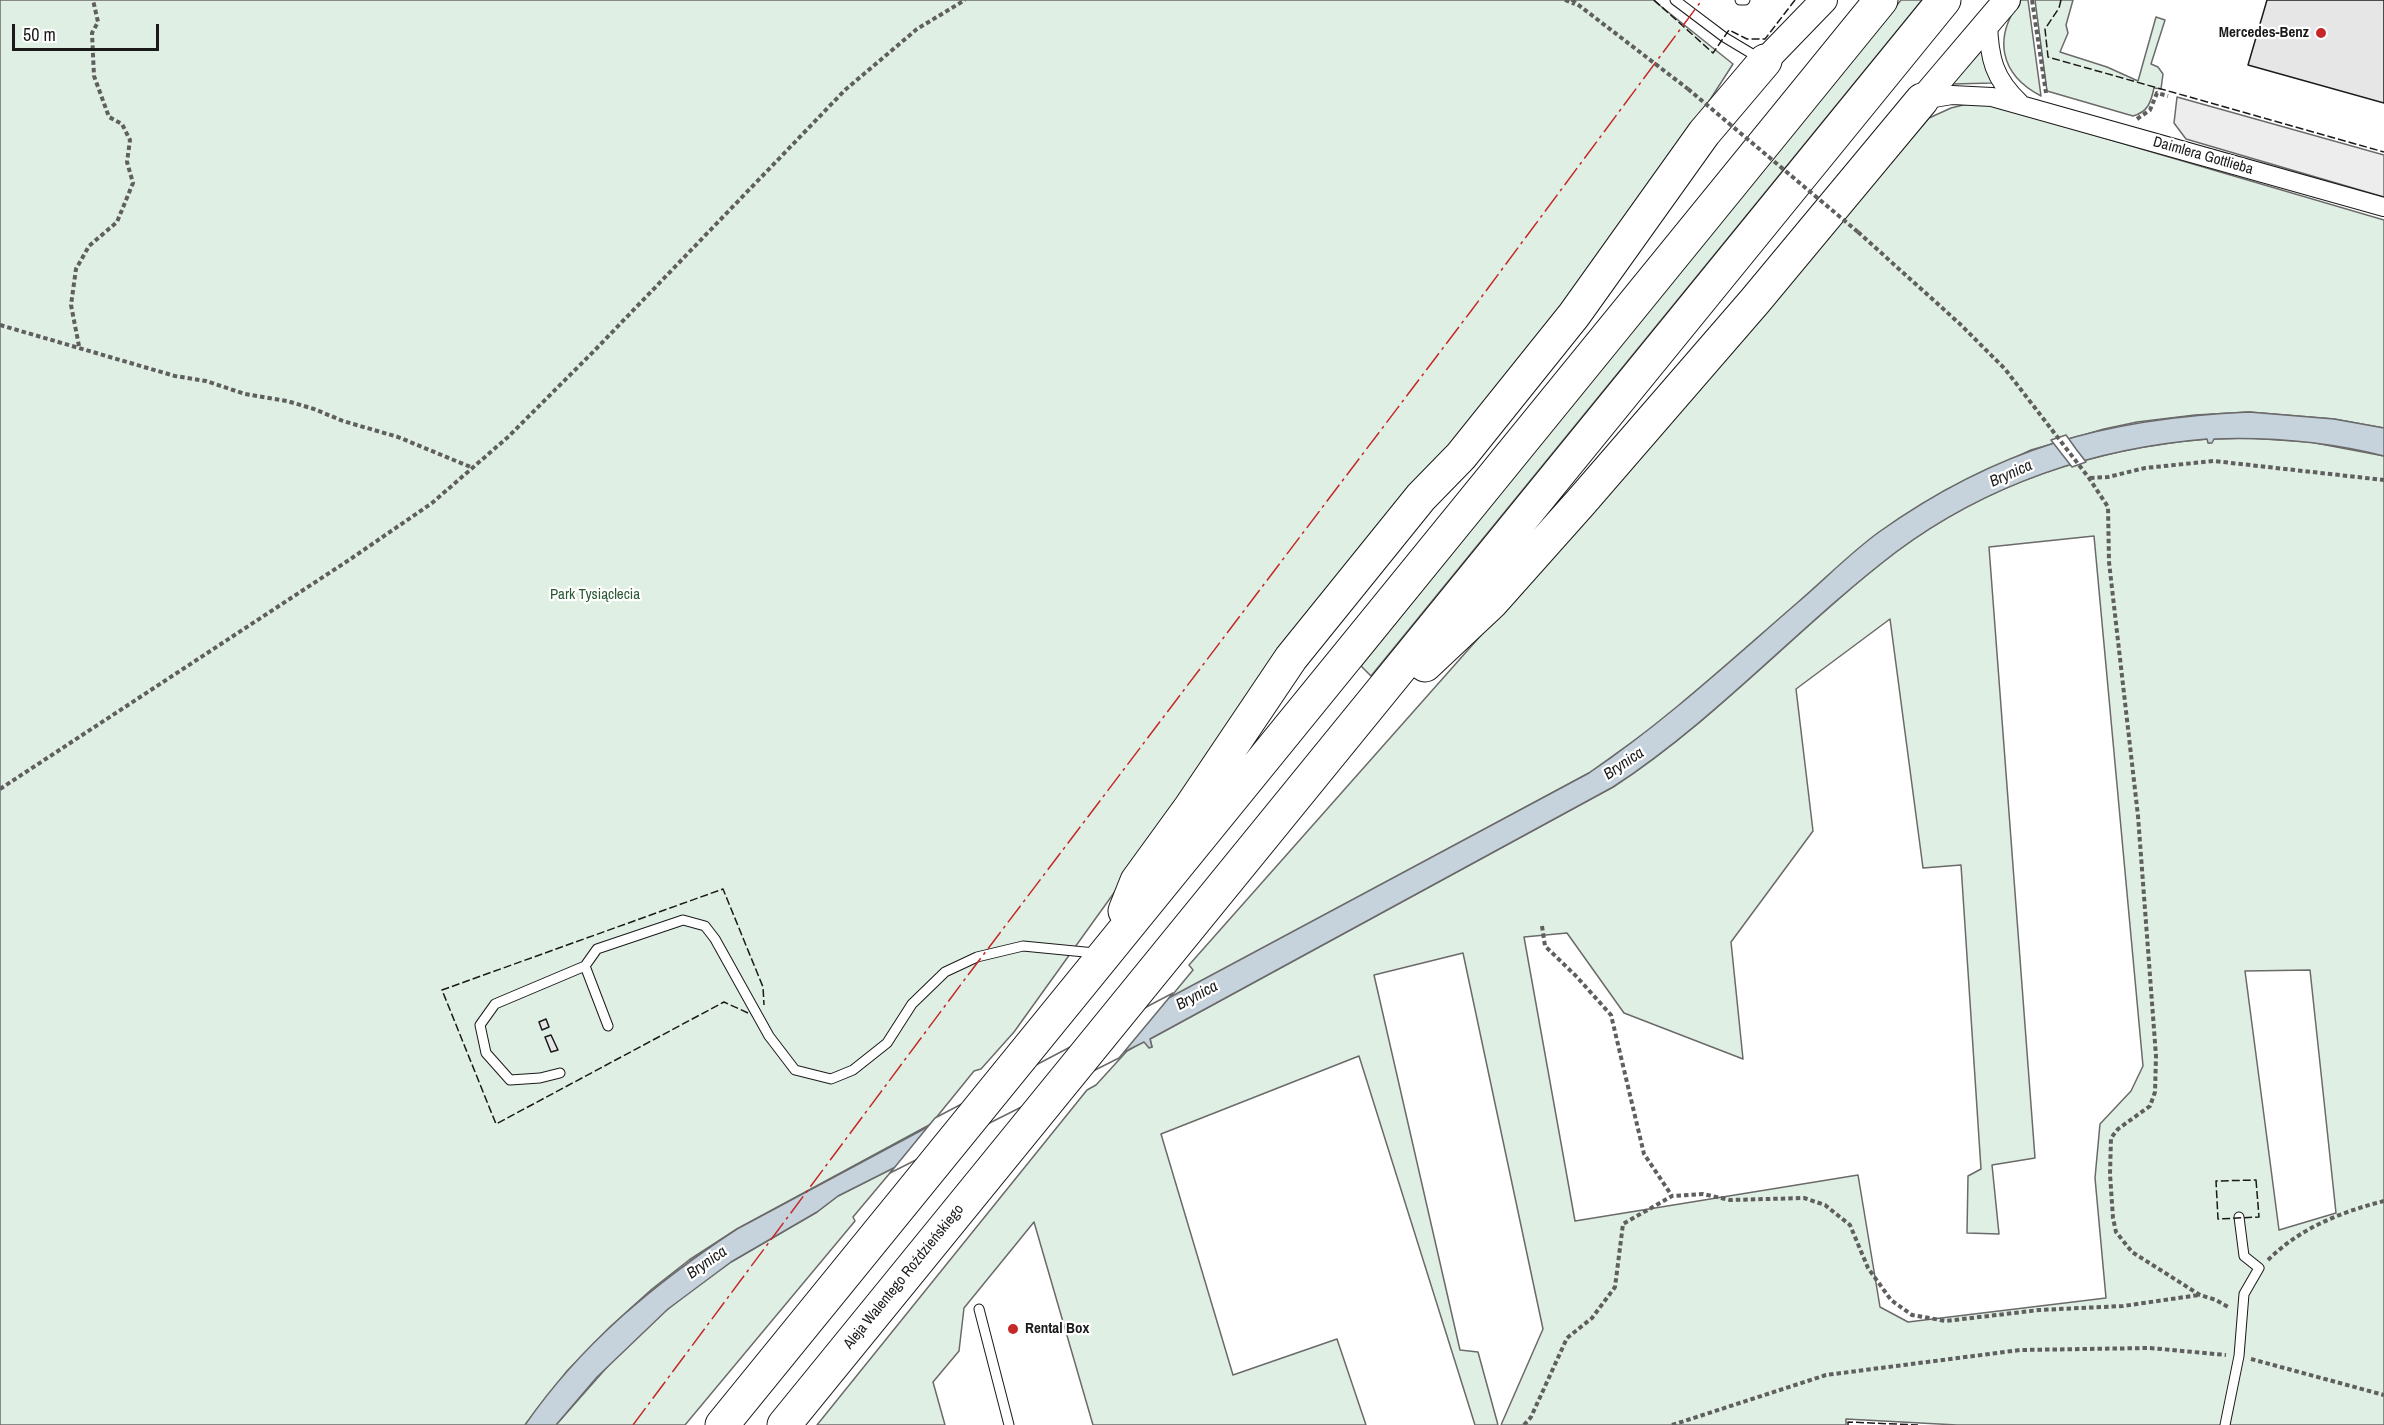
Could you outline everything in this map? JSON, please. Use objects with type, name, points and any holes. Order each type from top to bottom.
[{"type":"highway","points":[[722,1425],[1881,0]]},
{"type":"highway","points":[[1330,755],[1944,0]]},
{"type":"highway","points":[[1106,955],[1137,881],[1190,808],[1291,658],[1421,497],[1461,456],[1574,315],[1704,133],[1765,61]]},
{"type":"highway","points":[[1330,755],[1491,603],[1755,301],[1923,100]]},
{"type":"highway","name":"Aleja Walentego Roździeńskiego","points":[[784,1425],[1330,755]]},
{"type":"main road","points":[[1765,61],[1824,0]]},
{"type":"main road","points":[[1923,100],[2007,0]]},
{"type":"street","points":[[1988,23],[1988,39],[1996,74],[2021,105]]},
{"type":"street","name":"Daimlera Gottlieba","points":[[1923,100],[1952,95],[1992,97],[2384,207]]},
{"type":"lane","points":[[1675,0],[1724,38],[1765,61]]},
{"type":"lane","points":[[1740,0],[1745,0]]},
{"type":"lane","points":[[560,1073],[540,1078],[510,1080],[486,1053],[480,1025],[495,1004],[585,966],[597,949],[683,920],[705,926],[715,939],[769,1036],[795,1070],[831,1079],[853,1070],[886,1043],[912,1004],[945,972],[977,957],[1023,946],[1106,955]]},
{"type":"lane","points":[[585,966],[608,1026]]},
{"type":"lane","points":[[2226,1425],[2239,1356],[2244,1294],[2259,1268],[2244,1257],[2239,1217]]},
{"type":"lane","points":[[979,1309],[1009,1425]]},
{"type":"path","points":[[79,347],[71,305],[76,269],[89,246],[117,222],[133,183],[127,162],[130,140],[122,124],[109,117],[94,76],[92,33],[98,22],[93,0]]},
{"type":"path","points":[[0,789],[432,503],[508,437],[595,350],[845,90],[917,29],[965,0]]},
{"type":"path","points":[[1565,0],[1581,7]]},
{"type":"path","points":[[1572,0],[1688,89],[1858,232],[1960,324],[2004,369],[2089,478],[2108,507],[2109,562],[2138,816],[2156,1056],[2155,1092],[2150,1106],[2118,1129],[2111,1138],[2110,1174],[2113,1218],[2116,1232],[2132,1252],[2200,1295],[2216,1300],[2241,1316]]},
{"type":"path","points":[[2032,0],[2044,93],[2055,96]]},
{"type":"path","points":[[2131,119],[2141,117],[2150,110],[2157,93],[2168,96]]},
{"type":"path","points":[[0,325],[245,394],[287,401],[314,409],[343,421],[422,446],[473,468]]},
{"type":"path","points":[[2089,478],[2108,477],[2145,468],[2214,461],[2384,480]]},
{"type":"path","points":[[1542,926],[1545,946],[1611,1015],[1644,1154],[1672,1196]]},
{"type":"path","points":[[1524,1425],[1531,1417],[1568,1338],[1592,1318],[1616,1287],[1623,1224],[1672,1196],[1703,1194],[1730,1200],[1804,1198],[1825,1205],[1850,1225],[1868,1268],[1891,1300],[1912,1315],[1946,1321],[2039,1310],[2123,1306],[2200,1295]]},
{"type":"path","points":[[2259,1268],[2283,1245],[2323,1220],[2384,1201]]},
{"type":"path","points":[[1672,1425],[1826,1375],[2020,1350],[2150,1348],[2239,1356],[2384,1395]]},
{"type":"green space","name":"Park Tysiąclecia","points":[[0,0],[1653,0],[1733,64],[1684,140],[1590,274],[1203,769],[1014,1032],[981,1069],[974,1071],[931,1124],[737,1229],[689,1260],[611,1326],[567,1371],[525,1425],[0,1425]]},
{"type":"green space","points":[[1901,0],[1922,0],[1371,676],[1361,666]]},
{"type":"green space","points":[[2021,0],[2028,0],[2041,96],[2016,77],[2005,54],[2006,28]]},
{"type":"green space","points":[[2035,0],[2073,0],[2066,25],[2068,33],[2060,52],[2107,67],[2138,81],[2156,17],[2165,20],[2151,64],[2158,67],[2163,74],[2161,89],[2154,88],[2150,102],[2142,112],[2133,116],[2047,91]]},
{"type":"green space","points":[[1982,50],[1992,83],[1953,84],[1953,83]]},
{"type":"green space","points":[[1967,104],[1985,104],[2019,113],[2384,220],[2384,428],[2334,419],[2249,412],[2195,415],[2137,422],[2104,429],[2031,450],[1946,490],[1877,534],[1667,717],[1589,773],[1169,999],[1193,970],[1189,965],[1684,406],[1929,118]]},
{"type":"green space","points":[[2248,438],[2310,442],[2384,456],[2384,1425],[1957,1425],[1846,1419],[1846,1425],[1501,1425],[1543,1329],[1463,953],[1374,975],[1460,1350],[1478,1352],[1498,1425],[1475,1425],[1359,1056],[1161,1134],[1233,1375],[1337,1339],[1366,1425],[1093,1425],[1034,1222],[964,1308],[959,1351],[933,1382],[945,1425],[817,1425],[1087,1090],[1096,1085],[1127,1051],[1144,1041],[1152,1047],[1150,1039],[1613,787],[1651,761],[1722,703],[1825,611],[1896,552],[1967,507],[2044,473],[2084,461],[2166,444],[2208,439],[2209,443],[2213,439]],"holes":[[[2094,536],[2143,1066],[2131,1091],[2100,1124],[2095,1178],[2106,1298],[1908,1322],[1880,1307],[1858,1175],[1575,1221],[1524,937],[1567,933],[1624,1013],[1743,1059],[1731,942],[1813,831],[1796,689],[1890,619],[1923,868],[1961,865],[1981,1169],[1968,1176],[1967,1233],[1999,1234],[1992,1165],[2035,1158],[1989,547]],[[2310,970],[2336,1213],[2279,1230],[2245,971]]]},
{"type":"green space","points":[[895,1167],[853,1217],[855,1221],[685,1425],[556,1425],[616,1357],[654,1320],[691,1291],[731,1262],[817,1212],[838,1196]]},
{"type":"shaded area","points":[[2177,97],[2384,155],[2384,197],[2186,139],[2174,123]]},
{"type":"water","name":"Brynica","points":[[2249,412],[2334,419],[2384,428],[2384,456],[2342,447],[2278,440],[2214,439],[2212,443],[2208,443],[2207,439],[2165,444],[2124,451],[2044,473],[1967,507],[1896,552],[1825,611],[1722,703],[1651,761],[1613,787],[1150,1039],[1152,1047],[1149,1048],[1144,1042],[838,1196],[817,1212],[731,1262],[668,1309],[597,1377],[556,1425],[525,1425],[570,1368],[622,1316],[707,1249],[737,1229],[1589,773],[1643,734],[1695,691],[1868,540],[1923,503],[2010,459],[2101,430],[2197,415]]},
{"type":"pier","points":[[2066,435],[2086,462],[2072,467],[2051,440]]},
{"type":"pier","points":[[1173,993],[1119,1058],[890,1173],[935,1118]]},
{"type":"building","name":"Mercedes-Benz","points":[[2267,0],[2384,0],[2384,103],[2248,65]]},
{"type":"building","points":[[546,1019],[549,1027],[542,1030],[539,1022]]},
{"type":"building","points":[[551,1035],[558,1050],[551,1052],[545,1037]]},
{"type":"fence","points":[[1654,0],[1713,53],[1729,30],[1747,39],[1765,39],[1795,0]]},
{"type":"fence","points":[[2061,0],[2059,8],[2045,29],[2048,57],[2384,152]]},
{"type":"fence","points":[[748,1013],[724,1002],[496,1124],[442,990],[723,889],[763,987],[764,1005]]},
{"type":"fence","points":[[2256,1180],[2259,1217],[2218,1219],[2216,1181],[2256,1180]]},
{"type":"fence","points":[[1848,1425],[1848,1422],[1918,1425]]},
{"type":"power","points":[[633,1425],[962,983],[1471,311],[1702,0]]},
{"type":"place","name":"Mercedes-Benz","points":[[2321,33]]},
{"type":"place","name":"Rental Box","points":[[1013,1329]]}]
